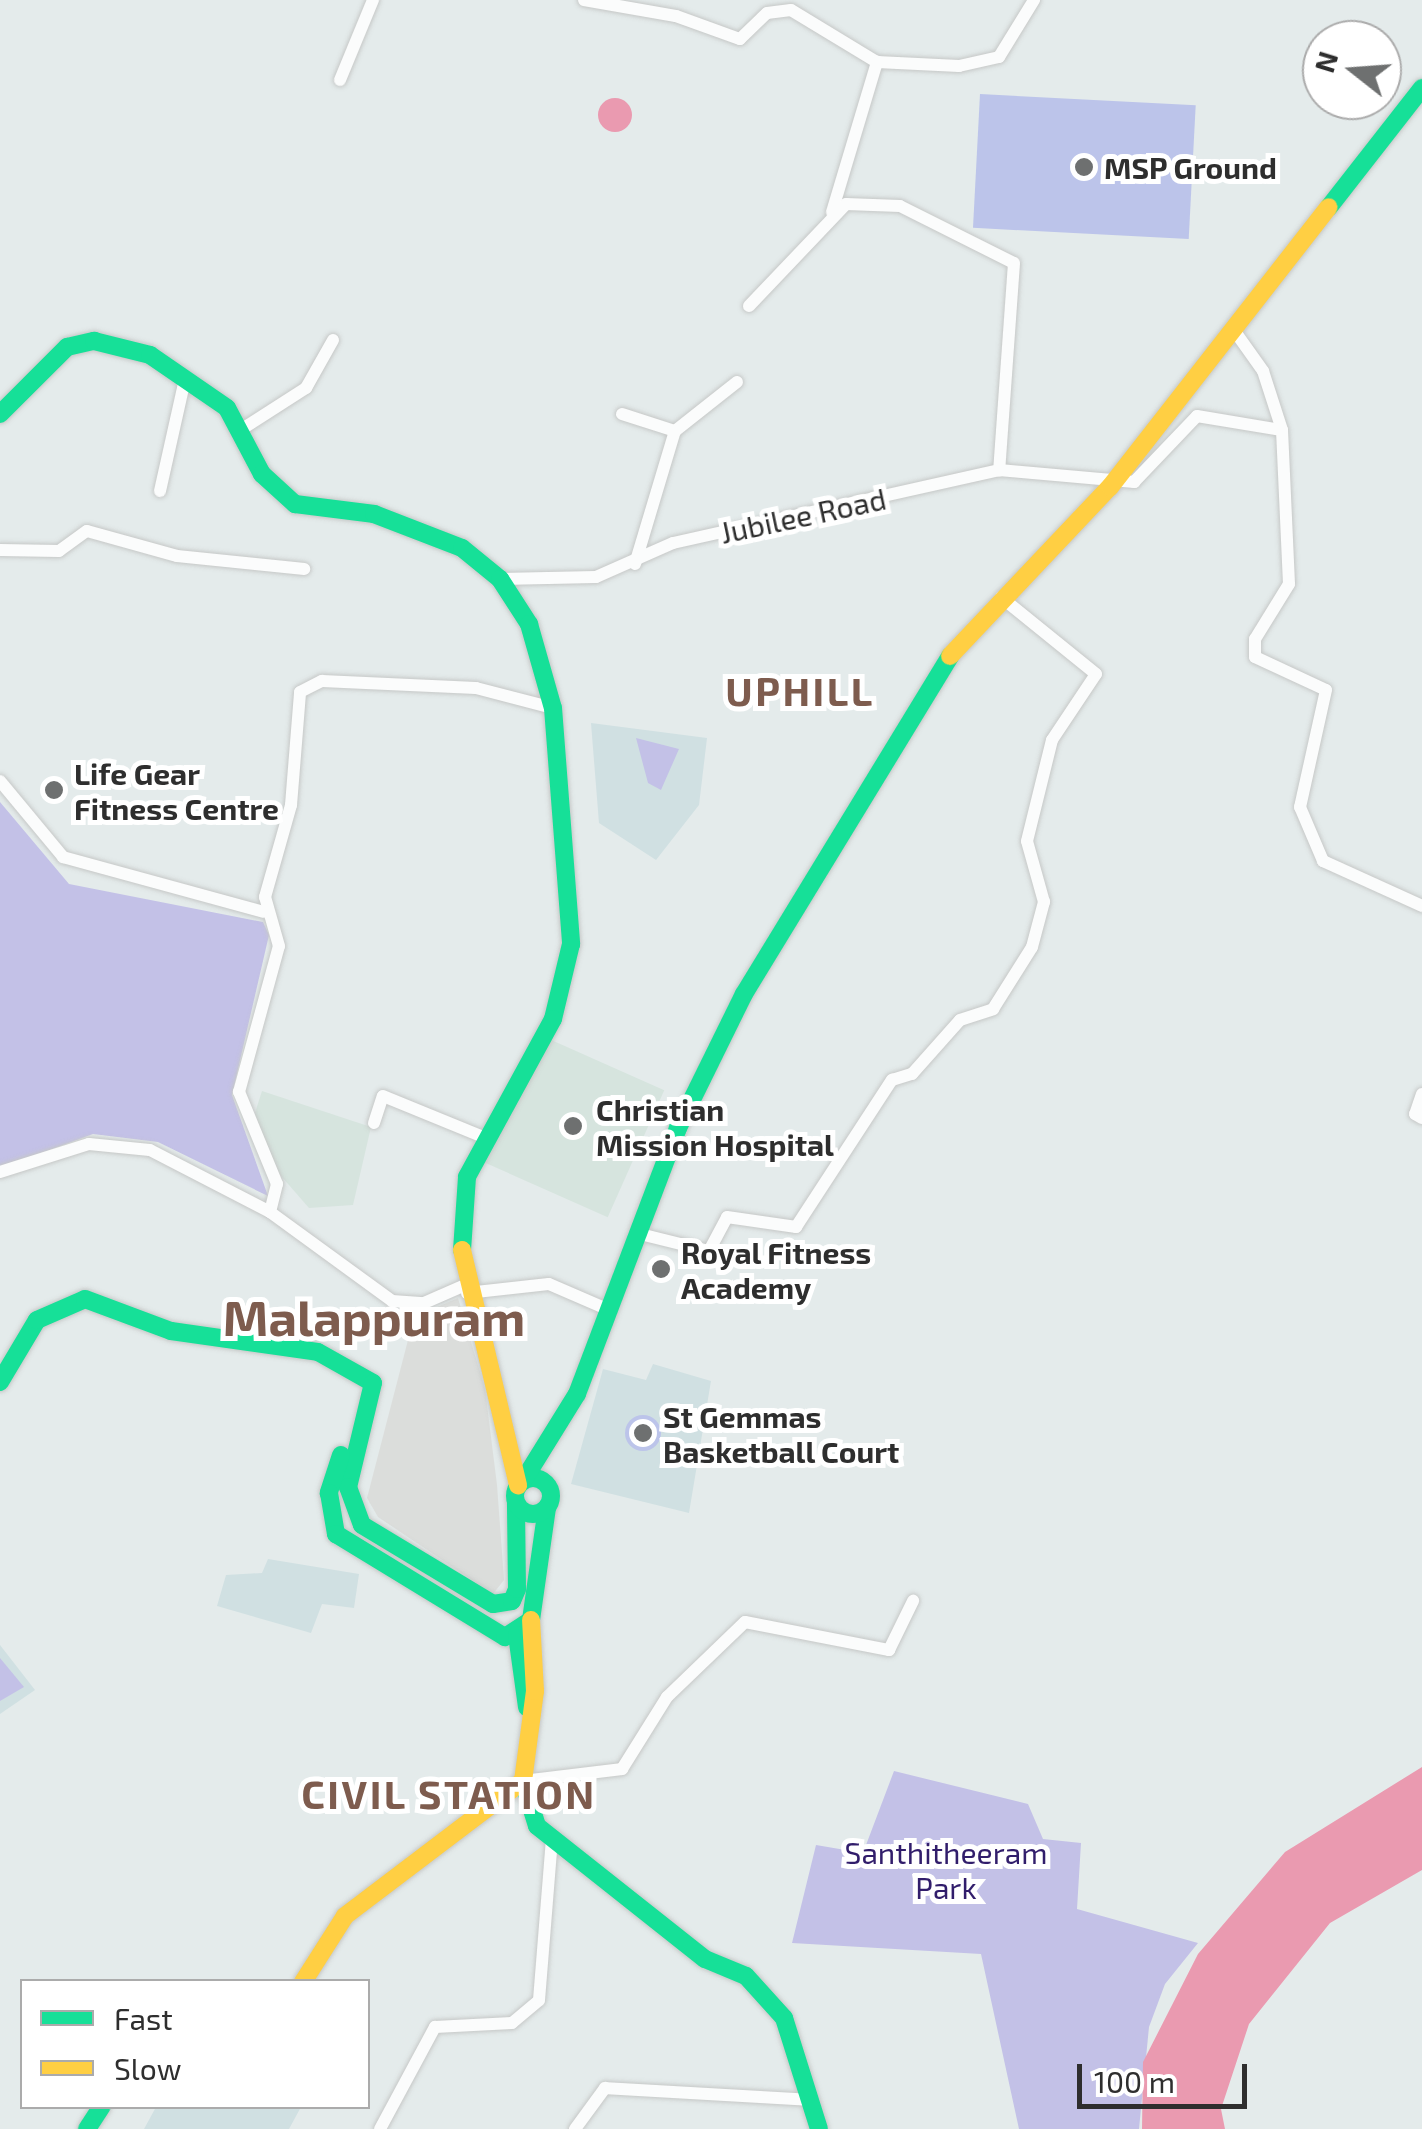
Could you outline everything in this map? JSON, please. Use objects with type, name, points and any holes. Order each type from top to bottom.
[{"type":"main road","points":[[819,2129],[784,2018],[746,1976],[705,1959],[552,1840],[526,1814],[523,1781],[533,1732],[531,1620],[548,1498],[577,1394],[634,1232],[744,994],[922,691],[1001,597],[1110,487],[1414,114],[1422,88]]},
{"type":"main road","points":[[0,414],[67,348],[94,341],[150,354],[227,408],[262,474],[294,504],[406,524],[462,548],[500,580],[528,624],[553,708],[567,974],[554,1019],[486,1138],[461,1193],[466,1289],[519,1490],[530,1514],[548,1498]]},
{"type":"main road","points":[[0,1382],[37,1320],[85,1299],[171,1331],[285,1344],[354,1368],[373,1383],[348,1488],[362,1525],[504,1606],[517,1589],[519,1490],[577,1394]]},
{"type":"main road","points":[[354,1368],[365,1385],[329,1493],[336,1534],[494,1634],[517,1635],[531,1620]]},
{"type":"main road","points":[[519,1490],[548,1498]]},
{"type":"main road","points":[[517,1635],[533,1732]]},
{"type":"main road","points":[[306,1979],[346,1916],[523,1781]]},
{"type":"street","points":[[340,80],[372,0]]},
{"type":"street","points":[[584,0],[676,16],[740,39],[767,13],[792,10],[877,62],[960,66],[999,57],[1034,0]]},
{"type":"street","points":[[832,212],[877,62]]},
{"type":"street","points":[[749,306],[832,212],[846,204],[900,206],[1014,263],[999,470]]},
{"type":"street","points":[[1236,333],[1263,370],[1282,430],[1289,584],[1254,639],[1254,657],[1326,690],[1300,807],[1323,861],[1422,906]]},
{"type":"street","points":[[239,431],[306,388],[332,340]]},
{"type":"street","points":[[160,491],[185,379]]},
{"type":"street","points":[[635,564],[675,431],[737,382]]},
{"type":"street","points":[[622,414],[675,431]]},
{"type":"street","points":[[1110,487],[1134,482],[1197,416],[1282,430]]},
{"type":"street","name":"Jubilee Road","points":[[500,580],[596,577],[635,564],[673,542],[999,470],[1110,487]]},
{"type":"street","points":[[0,550],[59,551],[88,531],[176,556],[304,570]]},
{"type":"street","points":[[634,1232],[709,1251],[727,1217],[796,1227],[892,1080],[912,1074],[960,1020],[992,1009],[1032,947],[1044,902],[1027,841],[1052,740],[1096,674],[1001,597]]},
{"type":"street","points":[[264,912],[291,805],[306,683],[476,688],[553,708]]},
{"type":"street","points":[[0,781],[63,858],[264,912],[278,926],[279,946],[239,1092],[276,1184],[270,1212]]},
{"type":"street","points":[[1422,1094],[1422,1118]]},
{"type":"street","points":[[374,1123],[384,1096],[486,1138]]},
{"type":"street","points":[[0,1172],[117,1143],[150,1150],[270,1212],[392,1301],[424,1303],[466,1289],[549,1284],[607,1310]]},
{"type":"street","points":[[523,1781],[622,1770],[667,1697],[745,1622],[890,1650],[913,1601]]},
{"type":"street","points":[[380,2129],[435,2027],[512,2023],[539,2000],[552,1840]]},
{"type":"street","points":[[575,2129],[605,2088],[812,2100]]},
{"type":"shaded area","name":"MSP Ground","points":[[980,94],[1196,105],[1189,239],[973,228]]},
{"type":"shaded area","points":[[615,98],[627,103],[632,115],[627,127],[615,132],[603,127],[598,115],[603,103]]},
{"type":"shaded area","points":[[591,723],[707,738],[699,805],[656,860],[599,823]]},
{"type":"shaded area","name":"Christian Mission Hospital","points":[[540,1035],[664,1090],[608,1217],[483,1162]]},
{"type":"shaded area","points":[[262,1091],[371,1127],[353,1205],[309,1208],[275,1169],[252,1122]]},
{"type":"shaded area","points":[[458,1298],[485,1389],[497,1485],[504,1580],[493,1594],[378,1517],[367,1498],[414,1317]]},
{"type":"shaded area","points":[[653,1364],[711,1381],[689,1513],[571,1484],[603,1369],[646,1380]]},
{"type":"shaded area","name":"St Gemmas Basketball Court","points":[[643,1415],[655,1421],[661,1433],[655,1445],[643,1451],[631,1445],[625,1433],[631,1421]]},
{"type":"shaded area","points":[[268,1559],[359,1574],[354,1608],[322,1604],[311,1633],[217,1606],[226,1575],[262,1573]]},
{"type":"shaded area","points":[[0,1645],[35,1690],[0,1714]]},
{"type":"shaded area","points":[[1422,1767],[1422,1870],[1330,1923],[1249,2024],[1221,2109],[1225,2129],[1142,2129],[1143,2062],[1198,1954],[1285,1852]]},
{"type":"shaded area","points":[[154,2109],[300,2109],[289,2129],[144,2129]]},
{"type":"green space","points":[[636,738],[679,749],[661,790],[648,783]]},
{"type":"green space","points":[[0,802],[69,884],[263,922],[269,935],[232,1095],[268,1196],[158,1142],[93,1134],[0,1168]]},
{"type":"green space","points":[[0,1658],[24,1687],[0,1701]]},
{"type":"green space","name":"Santhitheeram Park","points":[[894,1771],[1028,1804],[1043,1839],[1081,1843],[1077,1909],[1198,1943],[1165,1984],[1149,2027],[1139,2129],[1019,2129],[981,1954],[792,1943],[816,1845],[863,1853]]},
{"type":"traffic: fast","points":[[1329,207],[1422,88]]},
{"type":"traffic: fast","points":[[0,414],[67,347],[94,341],[150,355],[227,408],[262,474],[295,504],[374,514],[462,548],[500,579],[529,624],[553,708],[571,944],[553,1019],[467,1177],[462,1250]]},
{"type":"traffic: fast","points":[[577,1394],[678,1128],[744,994],[950,656]]},
{"type":"traffic: fast","points":[[0,1382],[37,1320],[85,1299],[171,1331],[318,1352],[373,1383],[348,1487],[362,1525],[493,1604],[512,1601],[517,1589],[516,1503]]},
{"type":"traffic: fast","points":[[523,1481],[577,1394]]},
{"type":"traffic: fast","points":[[341,1455],[329,1493],[336,1534],[505,1637],[531,1620],[547,1507]]},
{"type":"traffic: fast","points":[[533,1478],[546,1483],[551,1496],[546,1509],[533,1514],[520,1509],[515,1496],[520,1483],[533,1478]]},
{"type":"traffic: fast","points":[[517,1635],[527,1707]]},
{"type":"traffic: fast","points":[[523,1781],[537,1826],[705,1959],[746,1976],[784,2018],[819,2129]]},
{"type":"traffic: fast","points":[[87,2129],[100,2109]]},
{"type":"traffic: slow","points":[[950,656],[1110,487],[1329,207]]},
{"type":"traffic: slow","points":[[462,1250],[518,1485]]},
{"type":"traffic: slow","points":[[305,1979],[345,1916],[523,1781],[535,1691],[531,1620]]},
{"type":"place","name":"MSP Ground","points":[[1084,167]]},
{"type":"place","name":"Life Gear Fitness Centre","points":[[54,790]]},
{"type":"place","name":"Christian Mission Hospital","points":[[573,1126]]},
{"type":"place","name":"Royal Fitness Academy","points":[[661,1269]]},
{"type":"place","name":"St Gemmas Basketball Court","points":[[643,1433]]},
{"type":"district","name":"UPHILL","points":[[800,690]]},
{"type":"district","name":"Malappuram","points":[[374,1317]]},
{"type":"district","name":"CIVIL STATION","points":[[449,1793]]}]
